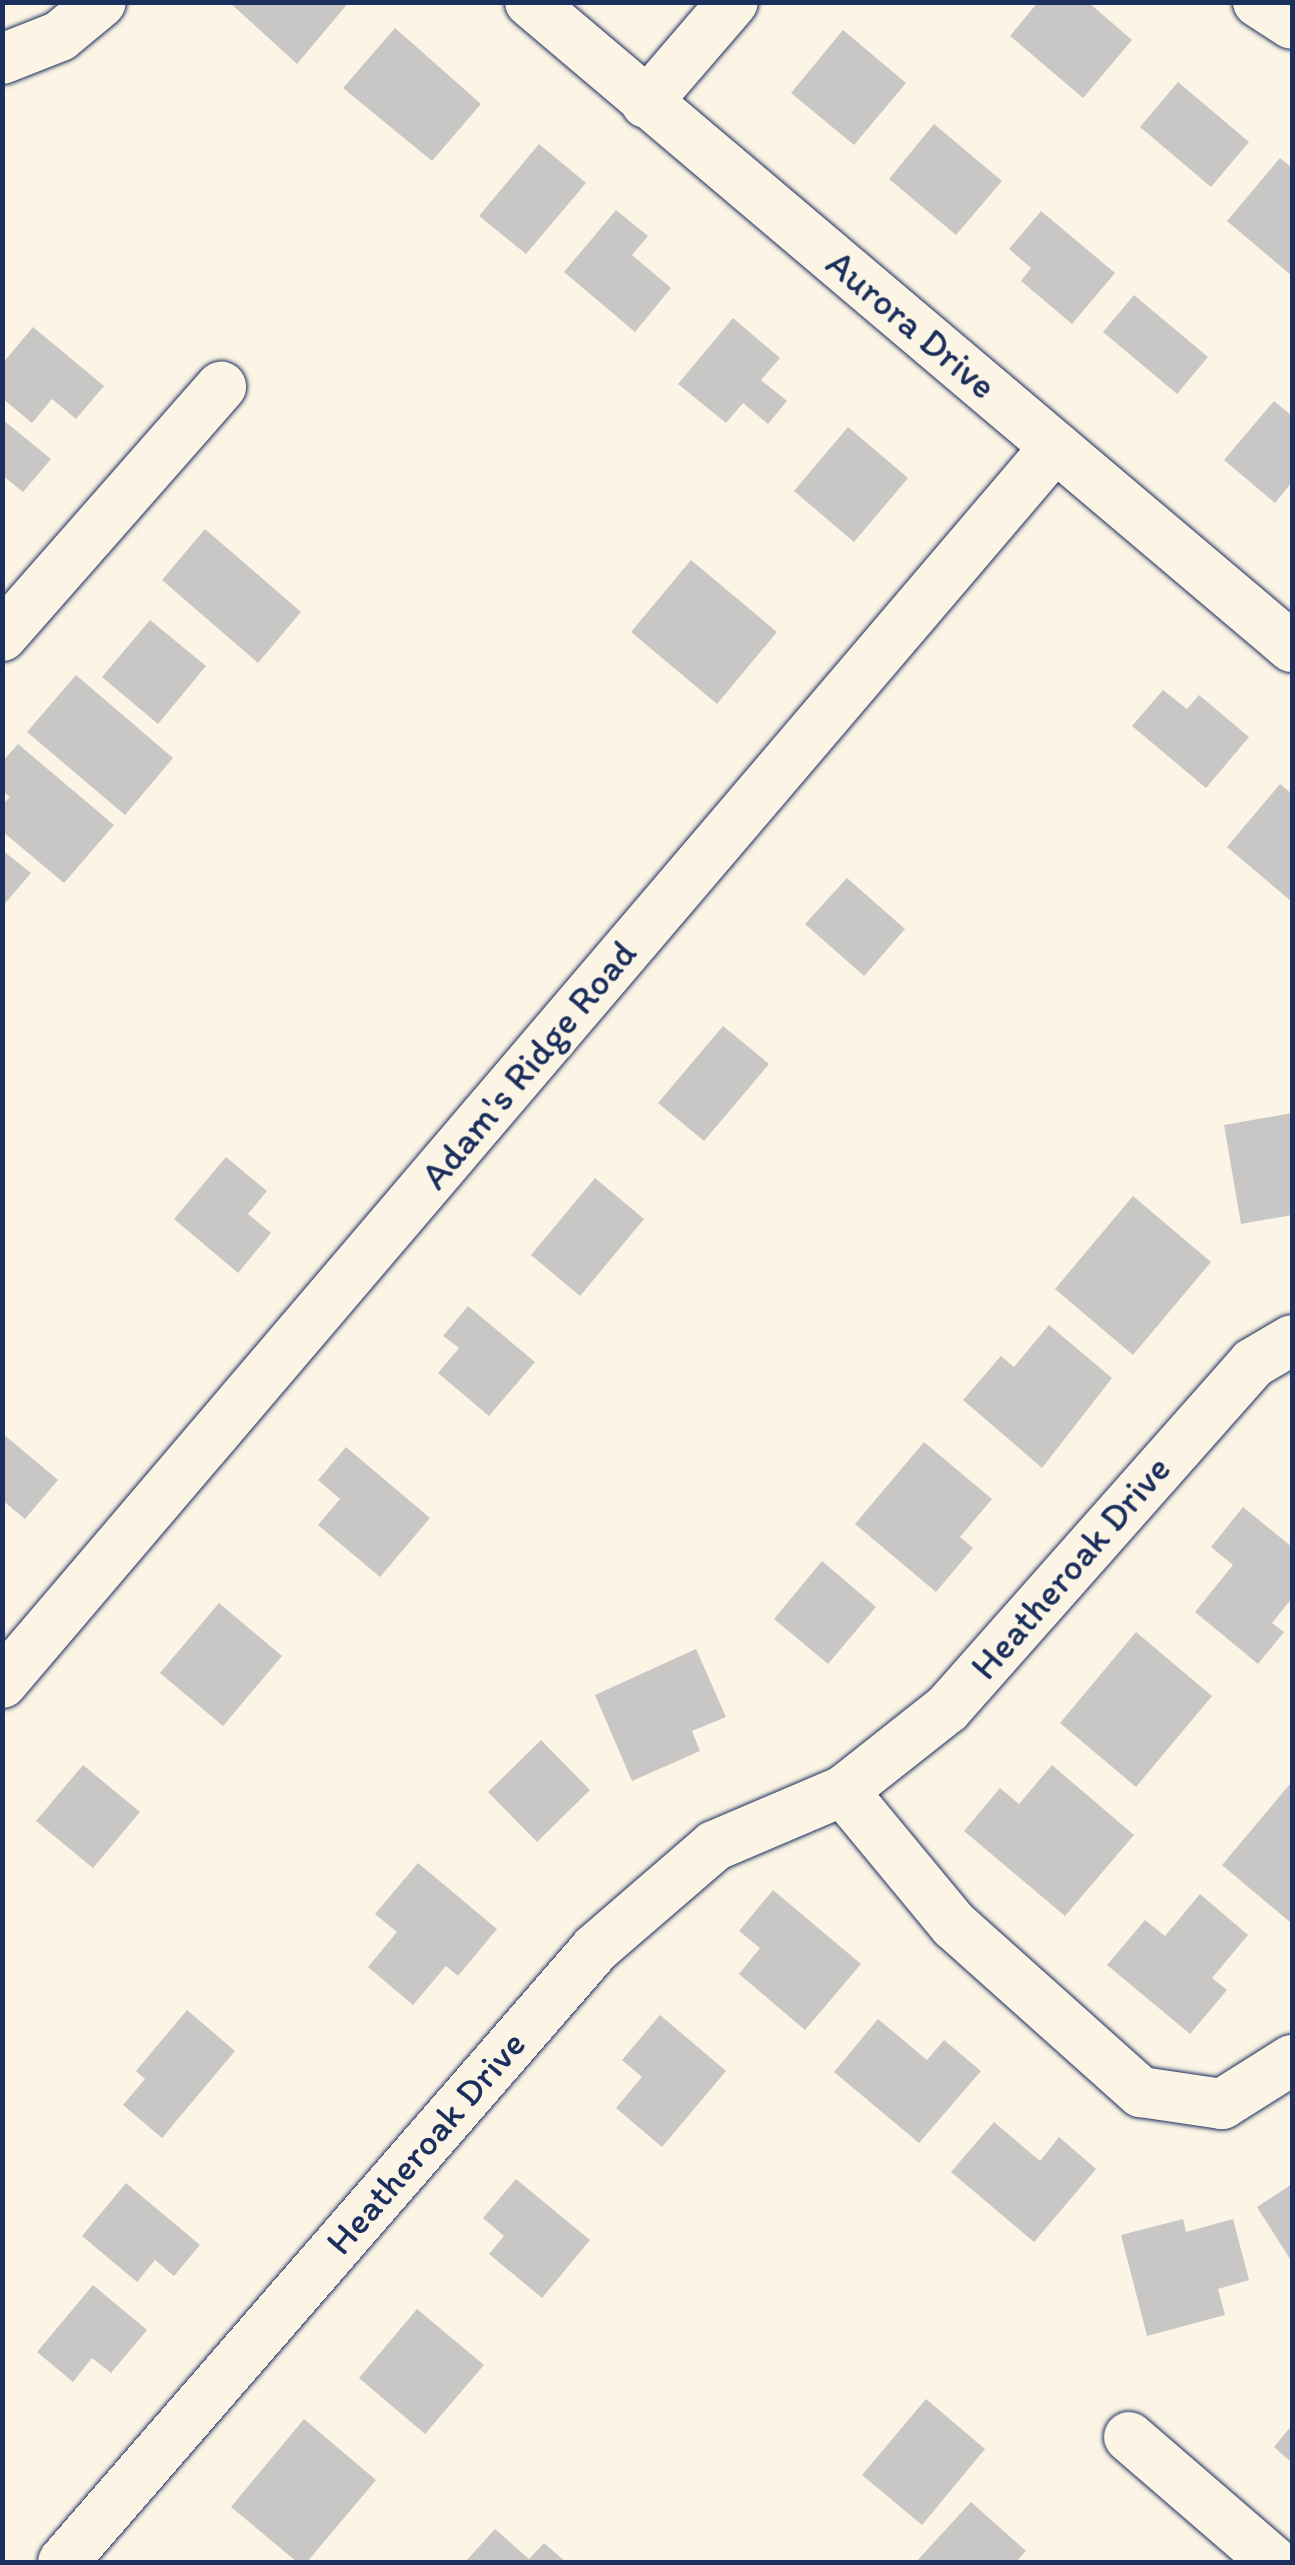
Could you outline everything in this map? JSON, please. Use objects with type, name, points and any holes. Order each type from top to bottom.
[{"type":"street","points":[[2,58],[60,36],[101,2]]},
{"type":"street","name":"Aurora Drive","points":[[530,2],[1292,647]]},
{"type":"street","points":[[646,102],[733,2]]},
{"type":"street","points":[[1258,2],[1292,24]]},
{"type":"street","points":[[2,636],[221,386]]},
{"type":"street","name":"Adam's Ridge Road","points":[[2,1683],[1055,446]]},
{"type":"street","name":"Heatheroak Drive","points":[[63,2562],[596,1948],[714,1846],[843,1791],[947,1710],[1253,1363],[1292,1340]]},
{"type":"street","points":[[843,1791],[954,1925],[1142,2092],[1222,2104],[1292,2060]]},
{"type":"street","points":[[1129,2437],[1274,2562]]},
{"type":"building","points":[[229,2],[349,2],[297,64]]},
{"type":"building","points":[[1038,2],[1088,2],[1132,40],[1083,98],[1010,36]]},
{"type":"building","points":[[395,28],[481,104],[432,161],[343,88]]},
{"type":"building","points":[[843,30],[906,83],[854,145],[791,93]]},
{"type":"building","points":[[1178,82],[1249,142],[1211,187],[1140,127]]},
{"type":"building","points":[[934,124],[1002,181],[956,235],[889,179]]},
{"type":"building","points":[[539,144],[586,183],[526,254],[479,216]]},
{"type":"building","points":[[1280,158],[1292,168],[1292,276],[1227,221]]},
{"type":"building","points":[[616,210],[648,236],[632,255],[671,288],[635,332],[564,272]]},
{"type":"building","points":[[1041,211],[1115,273],[1072,324],[1021,281],[1031,268],[1009,249]]},
{"type":"building","points":[[1134,295],[1208,357],[1177,394],[1103,332]]},
{"type":"building","points":[[733,318],[780,358],[761,380],[787,401],[768,424],[743,403],[726,423],[678,384]]},
{"type":"building","points":[[33,327],[104,386],[76,419],[52,399],[32,423],[2,398],[2,364]]},
{"type":"building","points":[[1274,401],[1292,416],[1292,482],[1275,503],[1224,460]]},
{"type":"building","points":[[2,419],[51,459],[23,492],[2,475]]},
{"type":"building","points":[[848,427],[908,478],[854,542],[794,491]]},
{"type":"building","points":[[205,529],[301,612],[258,663],[162,580]]},
{"type":"building","points":[[691,560],[777,632],[717,704],[631,632]]},
{"type":"building","points":[[150,620],[206,666],[158,724],[102,677]]},
{"type":"building","points":[[76,675],[173,758],[125,815],[27,732]]},
{"type":"building","points":[[1163,690],[1187,709],[1199,695],[1249,737],[1206,788],[1132,726]]},
{"type":"building","points":[[18,744],[114,825],[64,883],[2,831],[2,805],[10,797],[2,791],[2,762]]},
{"type":"building","points":[[1280,784],[1292,794],[1292,902],[1227,847]]},
{"type":"building","points":[[2,850],[31,873],[2,907]]},
{"type":"building","points":[[847,878],[905,929],[864,976],[805,924]]},
{"type":"building","points":[[723,1026],[769,1064],[704,1141],[658,1103]]},
{"type":"building","points":[[1292,1113],[1292,1215],[1241,1224],[1224,1125]]},
{"type":"building","points":[[226,1157],[267,1191],[248,1214],[271,1233],[238,1273],[174,1219]]},
{"type":"building","points":[[595,1178],[644,1219],[580,1296],[531,1255]]},
{"type":"building","points":[[1133,1196],[1211,1262],[1133,1355],[1055,1289]]},
{"type":"building","points":[[468,1306],[535,1362],[489,1416],[438,1373],[459,1348],[443,1336]]},
{"type":"building","points":[[1049,1325],[1112,1378],[1042,1468],[963,1400],[1001,1356],[1014,1367]]},
{"type":"building","points":[[2,1433],[58,1480],[25,1519],[2,1500]]},
{"type":"building","points":[[924,1442],[992,1499],[960,1537],[973,1548],[936,1592],[855,1524]]},
{"type":"building","points":[[346,1447],[430,1518],[380,1577],[318,1525],[340,1499],[318,1480]]},
{"type":"building","points":[[1243,1507],[1292,1547],[1292,1598],[1272,1623],[1284,1632],[1258,1664],[1195,1612],[1233,1565],[1211,1547]]},
{"type":"building","points":[[822,1561],[876,1607],[828,1664],[774,1619]]},
{"type":"building","points":[[219,1603],[282,1656],[223,1726],[160,1673]]},
{"type":"building","points":[[1136,1632],[1212,1696],[1136,1787],[1060,1723]]},
{"type":"building","points":[[696,1649],[726,1717],[692,1731],[700,1751],[632,1781],[595,1695]]},
{"type":"building","points":[[541,1740],[590,1790],[537,1842],[488,1792]]},
{"type":"building","points":[[83,1765],[140,1812],[93,1868],[36,1821]]},
{"type":"building","points":[[1052,1765],[1134,1835],[1065,1916],[964,1831],[1000,1788],[1019,1804]]},
{"type":"building","points":[[1292,1786],[1290,1922],[1222,1865]]},
{"type":"building","points":[[418,1863],[497,1929],[458,1976],[446,1966],[413,2005],[368,1967],[397,1932],[375,1914]]},
{"type":"building","points":[[773,1890],[861,1964],[805,2030],[739,1974],[760,1948],[739,1931]]},
{"type":"building","points":[[1200,1894],[1248,1935],[1212,1978],[1227,1990],[1190,2034],[1107,1965],[1145,1920],[1165,1936]]},
{"type":"building","points":[[187,2010],[235,2051],[162,2138],[123,2105],[145,2079],[136,2071]]},
{"type":"building","points":[[660,2015],[726,2071],[662,2147],[616,2108],[642,2077],[622,2060]]},
{"type":"building","points":[[878,2019],[927,2060],[944,2040],[981,2071],[919,2143],[834,2072]]},
{"type":"building","points":[[994,2122],[1040,2161],[1059,2137],[1096,2169],[1034,2242],[951,2172]]},
{"type":"building","points":[[516,2179],[590,2240],[542,2298],[489,2254],[504,2236],[483,2218]]},
{"type":"building","points":[[126,2183],[200,2245],[174,2276],[155,2260],[137,2282],[82,2236]]},
{"type":"building","points":[[1292,2184],[1292,2262],[1257,2207]]},
{"type":"building","points":[[1183,2219],[1186,2232],[1233,2219],[1249,2280],[1218,2289],[1225,2315],[1147,2336],[1121,2235]]},
{"type":"building","points":[[93,2285],[147,2330],[111,2373],[92,2358],[73,2382],[37,2352]]},
{"type":"building","points":[[417,2309],[484,2365],[425,2434],[359,2378]]},
{"type":"building","points":[[926,2399],[985,2449],[922,2525],[862,2475]]},
{"type":"building","points":[[304,2419],[376,2480],[307,2562],[297,2562],[231,2507]]},
{"type":"building","points":[[1292,2425],[1292,2463],[1274,2447]]},
{"type":"building","points":[[971,2502],[1026,2551],[1016,2562],[916,2562]]},
{"type":"building","points":[[495,2529],[529,2559],[544,2543],[566,2562],[465,2562]]}]
